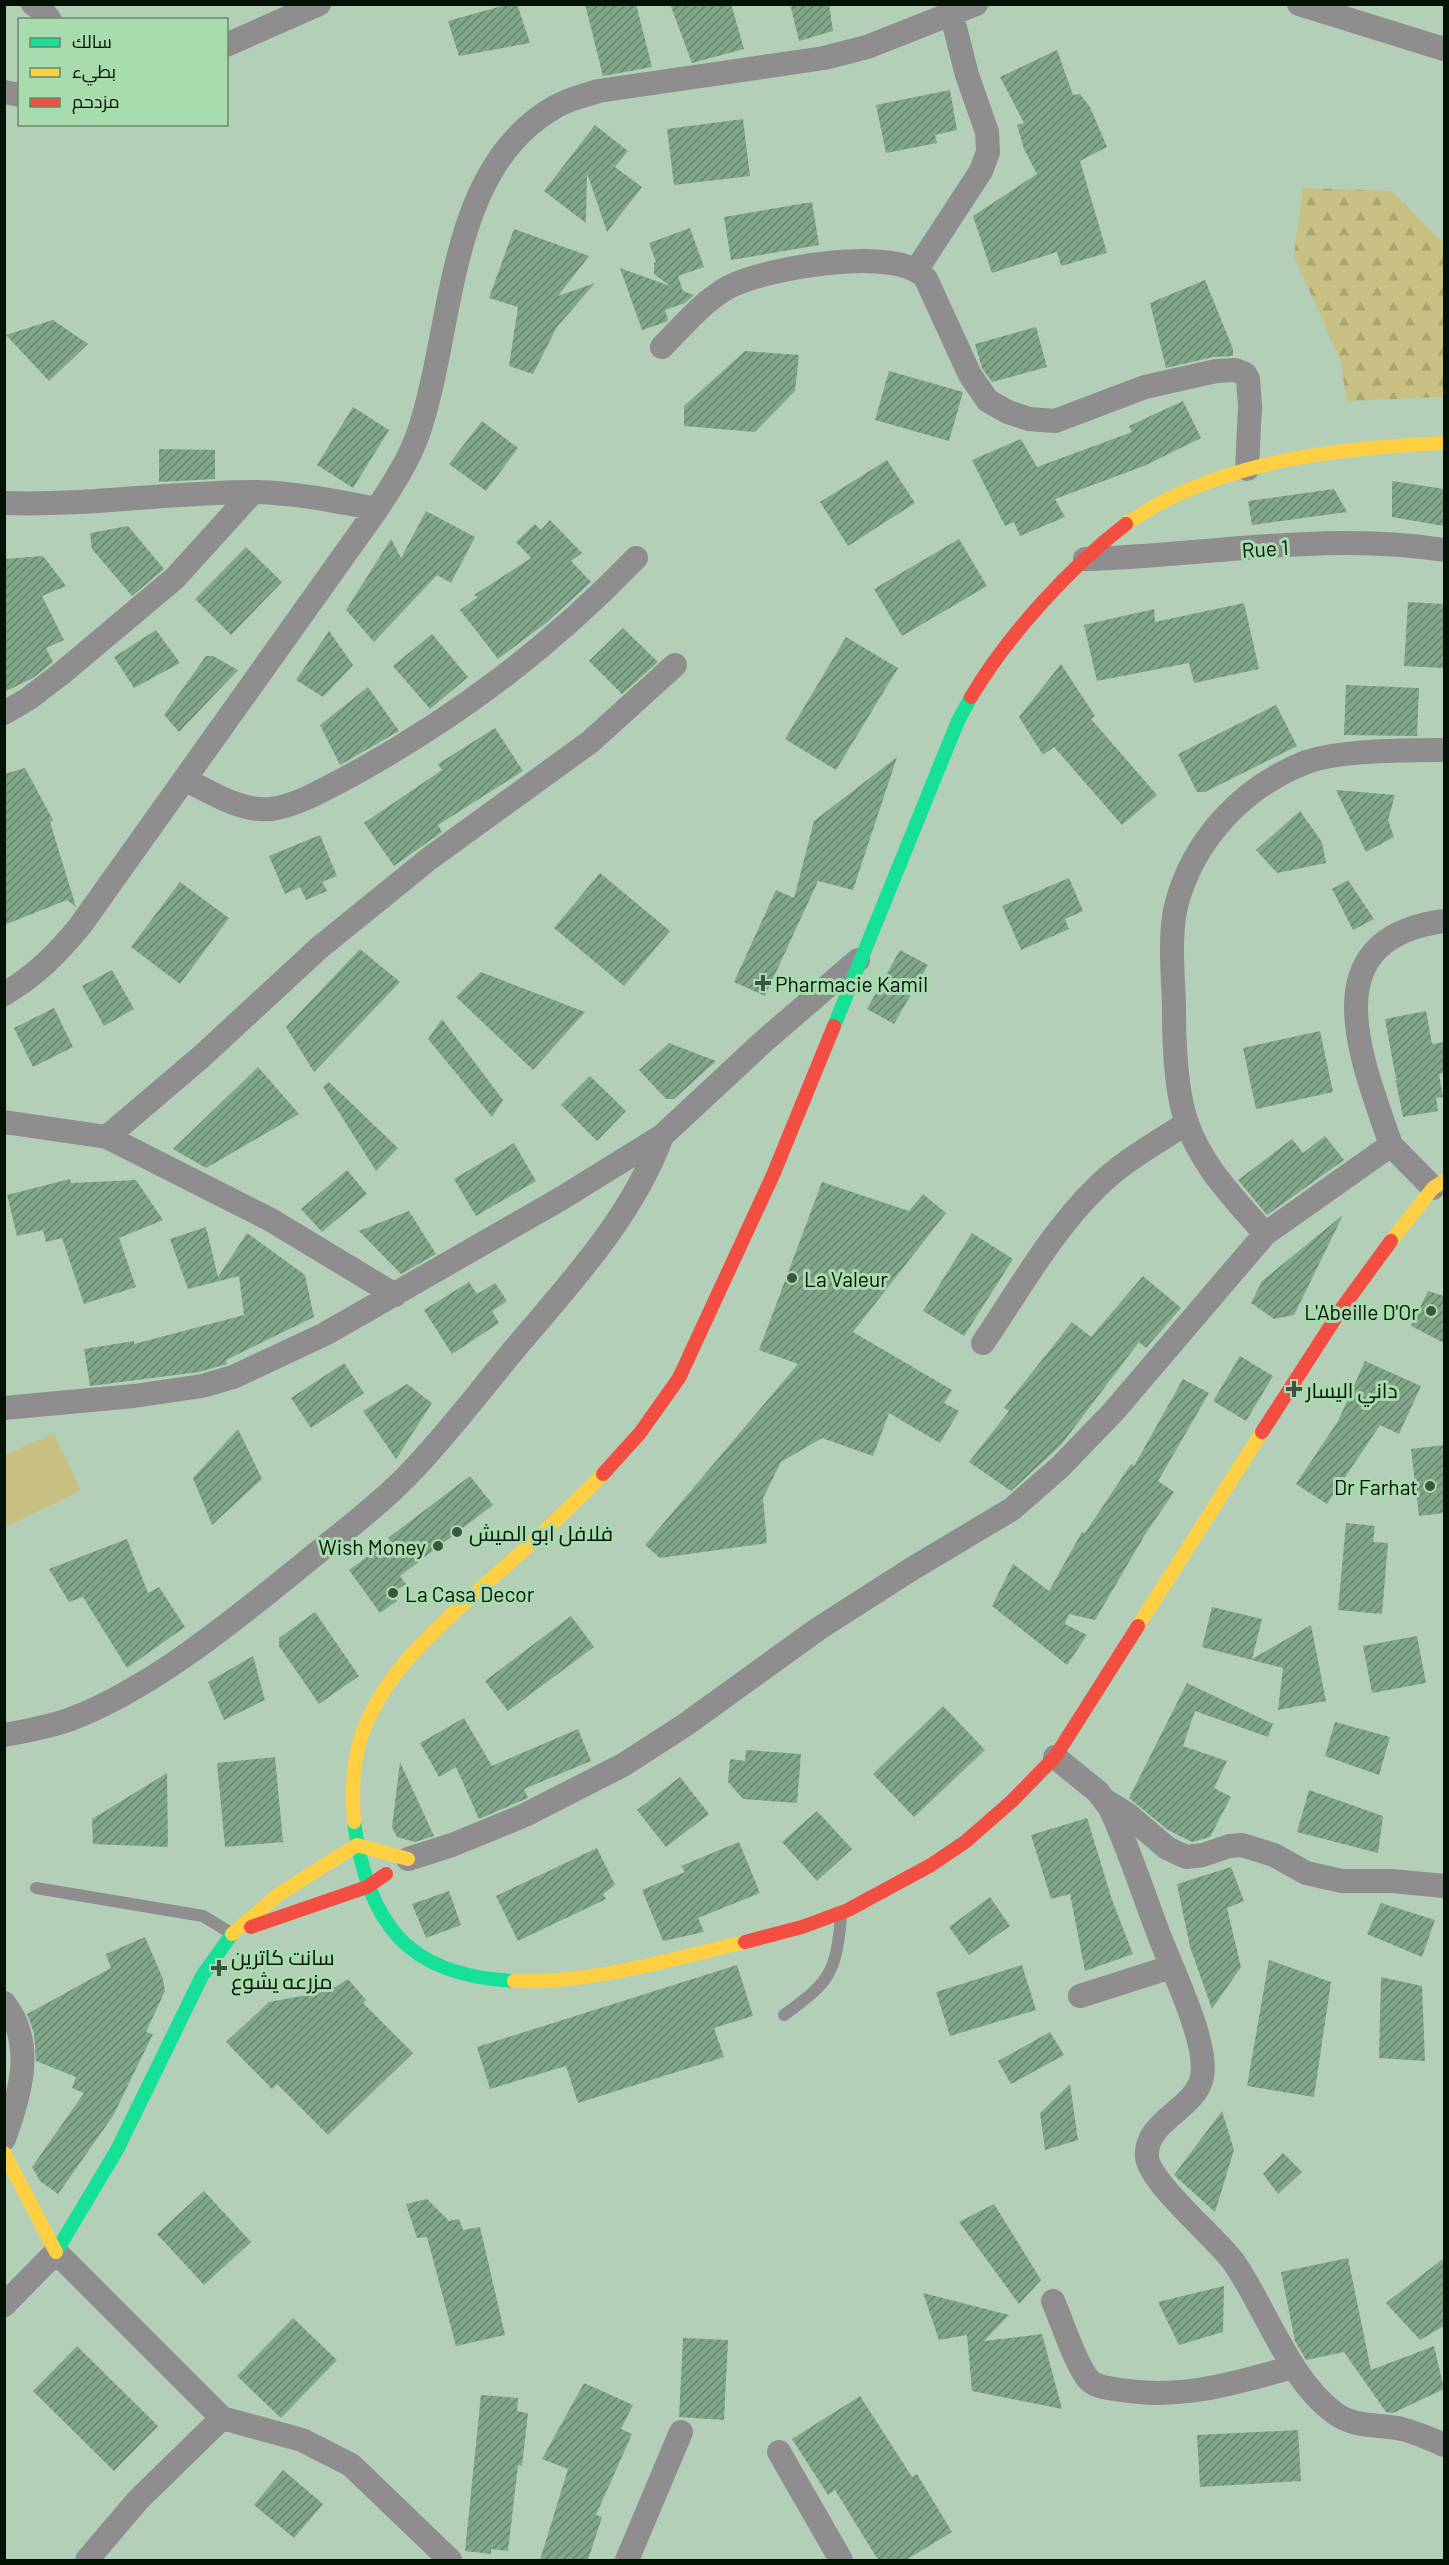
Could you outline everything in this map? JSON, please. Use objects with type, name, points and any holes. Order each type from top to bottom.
[{"type":"main road","points":[[1439,1185],[1414,1210],[1342,1308],[1055,1757],[1023,1792],[934,1863],[841,1913],[778,1934],[611,1971],[554,1981],[511,1981],[469,1975],[426,1960],[411,1950],[381,1914],[368,1887],[357,1845],[353,1772],[359,1742],[368,1720],[384,1693],[406,1664],[455,1613],[582,1495],[662,1405],[694,1349],[768,1185],[946,749],[972,692],[1025,621],[1085,559],[1128,522],[1166,501],[1206,482],[1303,455],[1347,448],[1444,443]]},
{"type":"main road","points":[[56,2252],[117,2150],[202,1976],[232,1934],[279,1894],[357,1845],[408,1859]]},
{"type":"main road","points":[[232,1934],[368,1887],[408,1859]]},
{"type":"main road","points":[[4,2153],[56,2252]]},
{"type":"street","points":[[33,4],[48,18]]},
{"type":"street","points":[[228,44],[319,4]]},
{"type":"street","points":[[4,994],[25,982],[64,946],[186,780],[256,676],[399,474],[418,435],[429,396],[460,252],[475,204],[490,172],[507,148],[530,125],[567,101],[598,91],[824,58],[867,47],[952,16],[976,4]]},
{"type":"street","points":[[1299,4],[1444,49]]},
{"type":"street","points":[[917,269],[981,171],[988,152],[987,132],[967,75],[952,16]]},
{"type":"street","points":[[662,348],[710,299],[743,279],[770,271],[854,262],[892,263],[917,269],[926,279],[970,375],[988,401],[1008,412],[1029,419],[1055,422],[1145,387],[1216,371],[1235,370],[1245,374],[1248,379],[1250,406],[1247,469]]},
{"type":"street","points":[[4,503],[97,502],[253,492],[306,496],[377,508]]},
{"type":"street","points":[[4,713],[28,699],[62,673],[175,578],[253,492]]},
{"type":"street","name":"Rue 1","points":[[1085,559],[1170,556],[1338,543],[1401,544],[1444,550]]},
{"type":"street","points":[[186,780],[231,802],[251,808],[271,809],[302,799],[341,780],[420,737],[485,692],[568,625],[636,558]]},
{"type":"street","points":[[107,1137],[201,1057],[319,948],[430,858],[583,748],[621,717],[675,665]]},
{"type":"street","points":[[1265,1234],[1215,1175],[1187,1123],[1179,1078],[1174,1021],[1174,939],[1176,908],[1195,856],[1242,798],[1257,786],[1307,762],[1348,754],[1444,750]]},
{"type":"street","points":[[1439,1185],[1391,1145],[1364,1062],[1355,1008],[1358,986],[1368,957],[1378,947],[1412,930],[1444,921]]},
{"type":"street","points":[[4,1408],[174,1392],[233,1377],[325,1334],[562,1198],[662,1136],[763,1042],[862,956]]},
{"type":"street","points":[[4,1122],[107,1137],[271,1220],[395,1295]]},
{"type":"street","points":[[984,1343],[1056,1233],[1079,1205],[1113,1173],[1187,1123]]},
{"type":"street","points":[[4,1735],[44,1728],[72,1719],[141,1684],[262,1598],[387,1495],[444,1436],[608,1235],[643,1179],[662,1136]]},
{"type":"street","points":[[408,1859],[452,1845],[525,1815],[623,1765],[685,1725],[818,1629],[1012,1509],[1060,1467],[1114,1411],[1265,1234],[1391,1145]]},
{"type":"street","points":[[1055,1757],[1098,1792],[1114,1818],[1197,2037],[1203,2074],[1199,2087],[1153,2136],[1147,2151],[1147,2160],[1168,2191],[1233,2261],[1293,2367],[1324,2404],[1338,2416],[1364,2425],[1400,2429],[1444,2445]]},
{"type":"street","points":[[1104,1801],[1127,1814],[1167,1848],[1186,1857],[1242,1845],[1274,1855],[1306,1873],[1342,1881],[1392,1881],[1444,1886]]},
{"type":"street","points":[[1080,1996],[1171,1968]]},
{"type":"street","points":[[4,2003],[18,2029],[23,2065],[21,2086],[4,2139]]},
{"type":"street","points":[[4,2305],[56,2252],[222,2418],[303,2440],[351,2464],[450,2560]]},
{"type":"street","points":[[1053,2301],[1084,2372],[1093,2383],[1102,2386],[1141,2393],[1194,2392],[1293,2367]]},
{"type":"street","points":[[87,2560],[138,2500],[222,2418]]},
{"type":"street","points":[[627,2560],[681,2432]]},
{"type":"street","points":[[779,2452],[841,2560]]},
{"type":"lane","points":[[36,1888],[203,1916],[232,1934]]},
{"type":"lane","points":[[784,2015],[815,1991],[831,1972],[836,1958],[841,1913]]},
{"type":"green space","points":[[1303,188],[1392,191],[1444,242],[1444,397],[1347,401],[1340,359],[1294,256]]},
{"type":"green space","points":[[54,1433],[81,1491],[5,1527],[5,1455]]},
{"type":"building","points":[[509,4],[517,4],[530,43],[459,56],[448,21]]},
{"type":"building","points":[[585,4],[636,4],[652,67],[603,76]]},
{"type":"building","points":[[670,4],[731,4],[744,49],[692,63]]},
{"type":"building","points":[[790,4],[829,4],[833,31],[799,41]]},
{"type":"building","points":[[1057,50],[1073,95],[1080,94],[1090,107],[1107,147],[1080,161],[1107,253],[1061,266],[1057,252],[992,273],[973,216],[1037,174],[1024,149],[1017,125],[1024,123],[1000,77]]},
{"type":"building","points":[[950,90],[957,130],[935,135],[937,143],[886,153],[876,105]]},
{"type":"building","points":[[743,119],[750,176],[674,185],[667,129]]},
{"type":"building","points":[[595,125],[628,151],[615,167],[642,187],[607,232],[587,173],[586,223],[544,191]]},
{"type":"building","points":[[812,202],[819,245],[731,260],[724,217]]},
{"type":"building","points":[[690,228],[704,267],[678,276],[683,291],[694,295],[685,303],[665,310],[668,320],[666,322],[642,330],[620,268],[670,286],[654,274],[654,263],[656,262],[649,243]]},
{"type":"building","points":[[514,229],[589,256],[558,296],[595,283],[557,327],[533,374],[509,366],[518,307],[489,298]]},
{"type":"building","points":[[1205,280],[1233,349],[1233,356],[1213,357],[1166,368],[1150,303]]},
{"type":"building","points":[[53,320],[88,344],[49,381],[6,335]]},
{"type":"building","points":[[1036,327],[1047,367],[992,382],[982,368],[975,344]]},
{"type":"building","points":[[745,351],[799,355],[795,391],[755,432],[684,426],[684,406]]},
{"type":"building","points":[[889,371],[963,392],[949,441],[875,420]]},
{"type":"building","points":[[1183,401],[1201,438],[1144,466],[1055,499],[1065,517],[1020,536],[1014,522],[1005,526],[972,460],[1021,439],[1037,467],[1132,432],[1129,426]]},
{"type":"building","points":[[353,407],[389,430],[353,488],[317,465]]},
{"type":"building","points":[[482,421],[518,448],[486,491],[449,464]]},
{"type":"building","points":[[159,449],[215,450],[215,479],[159,482]]},
{"type":"building","points":[[887,460],[915,503],[848,546],[820,502]]},
{"type":"building","points":[[1392,481],[1444,489],[1444,526],[1392,517]]},
{"type":"building","points":[[1334,489],[1347,512],[1252,525],[1248,501]]},
{"type":"building","points":[[426,511],[475,537],[451,583],[437,575],[374,642],[346,610],[391,539],[401,558]]},
{"type":"building","points":[[550,520],[582,553],[571,561],[591,582],[546,623],[498,659],[460,610],[478,597],[474,595],[531,558],[516,542],[535,524],[541,530]]},
{"type":"building","points":[[128,526],[164,569],[132,596],[92,549],[90,533]]},
{"type":"building","points":[[959,539],[987,586],[902,636],[874,589]]},
{"type":"building","points":[[246,547],[282,582],[231,635],[195,599]]},
{"type":"building","points":[[43,556],[66,586],[42,596],[64,640],[46,648],[53,662],[33,678],[4,692],[4,559]]},
{"type":"building","points":[[1408,602],[1444,604],[1444,668],[1404,666]]},
{"type":"building","points":[[1244,603],[1259,669],[1194,683],[1189,663],[1097,681],[1084,625],[1154,609],[1155,622]]},
{"type":"building","points":[[623,628],[658,662],[622,694],[589,661]]},
{"type":"building","points":[[156,630],[180,663],[134,688],[114,657]]},
{"type":"building","points":[[329,631],[353,665],[323,697],[296,680]]},
{"type":"building","points":[[432,634],[468,677],[430,709],[393,666]]},
{"type":"building","points":[[846,637],[898,668],[836,770],[785,739]]},
{"type":"building","points":[[206,656],[213,656],[238,670],[179,732],[164,715]]},
{"type":"building","points":[[1061,664],[1095,716],[1091,719],[1157,795],[1122,825],[1054,747],[1043,755],[1019,717]]},
{"type":"building","points":[[1346,685],[1419,688],[1417,736],[1344,735]]},
{"type":"building","points":[[368,687],[399,731],[340,765],[320,725]]},
{"type":"building","points":[[1276,705],[1297,746],[1205,792],[1197,792],[1178,754]]},
{"type":"building","points":[[495,728],[523,771],[438,825],[442,832],[394,866],[364,823],[442,770],[438,764]]},
{"type":"building","points":[[897,757],[853,890],[818,881],[765,996],[734,982],[776,890],[794,898],[814,821]]},
{"type":"building","points":[[25,768],[53,820],[50,822],[76,907],[67,900],[4,925],[4,774]]},
{"type":"building","points":[[1336,790],[1395,795],[1388,820],[1394,837],[1366,852]]},
{"type":"building","points":[[1300,811],[1322,842],[1326,863],[1277,873],[1256,850]]},
{"type":"building","points":[[320,835],[337,876],[322,882],[327,891],[306,900],[300,887],[285,894],[269,856]]},
{"type":"building","points":[[600,873],[670,931],[624,986],[554,928]]},
{"type":"building","points":[[1069,878],[1083,911],[1065,919],[1069,929],[1021,950],[1002,906]]},
{"type":"building","points":[[1348,880],[1374,919],[1353,930],[1332,889]]},
{"type":"building","points":[[180,882],[229,918],[180,984],[131,947]]},
{"type":"building","points":[[360,949],[400,982],[314,1072],[286,1027]]},
{"type":"building","points":[[900,950],[928,965],[894,1024],[867,1009]]},
{"type":"building","points":[[112,970],[134,1009],[104,1026],[82,986]]},
{"type":"building","points":[[481,972],[585,1012],[533,1070],[456,997]]},
{"type":"building","points":[[54,1008],[73,1047],[33,1067],[14,1028]]},
{"type":"building","points":[[1426,1011],[1432,1044],[1444,1042],[1444,1073],[1439,1074],[1443,1097],[1436,1098],[1438,1111],[1403,1117],[1396,1082],[1394,1082],[1399,1078],[1396,1079],[1385,1019]]},
{"type":"building","points":[[442,1019],[503,1100],[492,1117],[428,1039]]},
{"type":"building","points":[[1320,1031],[1333,1092],[1256,1109],[1243,1048]]},
{"type":"building","points":[[669,1043],[716,1061],[674,1099],[666,1099],[639,1070]]},
{"type":"building","points":[[258,1067],[299,1114],[206,1168],[173,1149]]},
{"type":"building","points":[[590,1076],[626,1111],[597,1141],[561,1105]]},
{"type":"building","points":[[329,1082],[398,1148],[376,1171],[323,1087]]},
{"type":"building","points":[[1325,1136],[1344,1160],[1267,1215],[1238,1180],[1292,1139],[1303,1153]]},
{"type":"building","points":[[514,1143],[536,1181],[476,1216],[454,1179]]},
{"type":"building","points":[[347,1170],[367,1194],[322,1232],[301,1209]]},
{"type":"building","points":[[70,1179],[71,1183],[136,1180],[163,1220],[119,1238],[136,1287],[84,1304],[62,1238],[46,1242],[43,1230],[17,1236],[7,1195]]},
{"type":"building","points":[[822,1182],[909,1211],[923,1194],[946,1213],[853,1332],[952,1390],[944,1403],[959,1411],[940,1443],[889,1413],[873,1456],[822,1438],[781,1462],[763,1498],[767,1543],[660,1558],[645,1545],[798,1364],[759,1350]]},
{"type":"building","points":[[409,1211],[436,1254],[401,1274],[359,1231]]},
{"type":"building","points":[[1343,1215],[1294,1315],[1274,1319],[1251,1303],[1262,1281]]},
{"type":"building","points":[[206,1227],[218,1277],[247,1233],[305,1275],[314,1317],[226,1360],[227,1364],[199,1372],[90,1386],[84,1349],[134,1341],[134,1344],[244,1315],[239,1276],[188,1289],[170,1239]]},
{"type":"building","points":[[972,1233],[1013,1259],[964,1336],[923,1311]]},
{"type":"building","points":[[1143,1276],[1181,1308],[1146,1348],[1139,1342],[1061,1445],[1011,1491],[969,1462],[1009,1411],[1004,1408],[1072,1322],[1091,1337]]},
{"type":"building","points":[[469,1282],[477,1294],[495,1283],[507,1301],[492,1311],[499,1323],[452,1354],[424,1310]]},
{"type":"building","name":"L'Abeille D'Or","points":[[1428,1291],[1444,1296],[1444,1343],[1411,1326]]},
{"type":"building","points":[[1240,1356],[1273,1376],[1246,1421],[1213,1401]]},
{"type":"building","points":[[1365,1361],[1421,1386],[1399,1434],[1380,1425],[1327,1504],[1296,1484],[1338,1421]]},
{"type":"building","points":[[344,1363],[364,1393],[311,1428],[291,1398]]},
{"type":"building","points":[[1183,1379],[1209,1393],[1158,1481],[1174,1492],[1146,1533],[1095,1620],[1069,1614],[1065,1624],[1087,1635],[1067,1665],[992,1606],[1013,1564],[1049,1591],[1082,1532],[1085,1533],[1131,1464],[1134,1466]]},
{"type":"building","points":[[407,1384],[432,1403],[396,1459],[363,1411]]},
{"type":"building","points":[[238,1429],[262,1479],[212,1525],[193,1478]]},
{"type":"building","name":"Dr Farhat","points":[[1444,1445],[1444,1513],[1419,1516],[1411,1449]]},
{"type":"building","points":[[470,1476],[493,1505],[400,1576],[406,1584],[392,1593],[397,1601],[380,1613],[349,1570]]},
{"type":"building","points":[[1346,1523],[1375,1526],[1373,1542],[1388,1543],[1382,1614],[1338,1610]]},
{"type":"building","points":[[127,1539],[148,1593],[159,1587],[185,1627],[127,1668],[83,1597],[69,1602],[49,1569]]},
{"type":"building","points":[[1212,1607],[1262,1619],[1252,1659],[1311,1625],[1326,1701],[1278,1710],[1283,1668],[1202,1647]]},
{"type":"building","points":[[315,1612],[359,1676],[319,1704],[279,1646],[279,1638]]},
{"type":"building","points":[[571,1616],[594,1647],[508,1711],[485,1681]]},
{"type":"building","points":[[1417,1636],[1426,1683],[1372,1693],[1363,1646]]},
{"type":"building","points":[[253,1656],[265,1700],[224,1720],[208,1682]]},
{"type":"building","points":[[1187,1683],[1273,1724],[1268,1737],[1195,1711],[1183,1746],[1227,1761],[1214,1788],[1231,1797],[1210,1837],[1192,1842],[1168,1830],[1129,1798]]},
{"type":"building","points":[[943,1706],[985,1750],[914,1817],[873,1774]]},
{"type":"building","points":[[464,1718],[492,1766],[578,1729],[591,1761],[524,1789],[528,1798],[479,1819],[456,1767],[439,1777],[420,1743]]},
{"type":"building","points":[[1335,1722],[1390,1737],[1379,1775],[1325,1756]]},
{"type":"building","points":[[746,1750],[801,1754],[797,1803],[743,1799],[728,1782],[730,1759],[745,1761]]},
{"type":"building","points":[[275,1757],[283,1842],[225,1847],[217,1763]]},
{"type":"building","points":[[400,1762],[434,1836],[415,1842],[397,1837],[392,1827]]},
{"type":"building","points":[[167,1773],[168,1847],[93,1844],[92,1819]]},
{"type":"building","points":[[680,1777],[709,1814],[666,1847],[637,1810]]},
{"type":"building","points":[[1309,1790],[1383,1816],[1378,1853],[1297,1832]]},
{"type":"building","points":[[817,1811],[852,1849],[817,1881],[782,1842]]},
{"type":"building","points":[[1087,1818],[1112,1900],[1133,1954],[1085,1971],[1070,1894],[1051,1899],[1031,1835]]},
{"type":"building","points":[[739,1842],[760,1893],[698,1918],[704,1932],[663,1941],[642,1890],[685,1872],[681,1866]]},
{"type":"building","points":[[597,1848],[615,1885],[603,1894],[606,1899],[518,1941],[496,1896]]},
{"type":"building","points":[[1231,1867],[1244,1901],[1227,1908],[1241,1967],[1212,2009],[1190,1947],[1177,1884]]},
{"type":"building","points":[[449,1891],[461,1925],[426,1938],[412,1904]]},
{"type":"building","points":[[990,1897],[1010,1926],[969,1955],[949,1927]]},
{"type":"building","points":[[1381,1903],[1435,1920],[1422,1957],[1367,1934]]},
{"type":"building","points":[[145,1937],[163,1979],[165,1991],[146,2032],[153,2034],[113,2116],[58,2194],[40,2181],[32,2167],[84,2093],[72,2088],[76,2077],[36,2061],[34,2033],[27,2014],[111,1968],[106,1954]]},
{"type":"building","points":[[1269,1960],[1331,1982],[1314,2097],[1247,2086]]},
{"type":"building","points":[[737,1965],[753,2016],[714,2028],[724,2057],[578,2103],[566,2066],[490,2089],[477,2047]]},
{"type":"building","points":[[1022,1965],[1036,2010],[950,2036],[936,1992]]},
{"type":"building","points":[[1381,1977],[1422,1986],[1425,2061],[1379,2058]]},
{"type":"building","points":[[348,1979],[366,2000],[363,2003],[413,2053],[328,2135],[277,2084],[272,2089],[226,2042],[269,2002],[329,1991]]},
{"type":"building","points":[[1050,2032],[1064,2055],[1011,2084],[998,2061]]},
{"type":"building","points":[[1070,2084],[1078,2140],[1045,2150],[1040,2113]]},
{"type":"building","points":[[1222,2111],[1234,2150],[1215,2212],[1174,2175]]},
{"type":"building","points":[[1283,2153],[1302,2172],[1278,2194],[1263,2174]]},
{"type":"building","points":[[204,2191],[251,2242],[204,2285],[157,2234]]},
{"type":"building","points":[[427,2199],[449,2221],[459,2219],[463,2230],[480,2227],[505,2335],[456,2346],[427,2237],[417,2238],[406,2204]]},
{"type":"building","points":[[994,2204],[1041,2280],[1019,2304],[959,2222]]},
{"type":"building","points":[[1348,2258],[1371,2370],[1434,2346],[1444,2389],[1393,2413],[1386,2412],[1344,2352],[1306,2360],[1295,2341],[1281,2272]]},
{"type":"building","points":[[1444,2258],[1444,2326],[1420,2340],[1386,2303]]},
{"type":"building","points":[[1224,2286],[1223,2332],[1179,2345],[1158,2302]]},
{"type":"building","points":[[923,2293],[1009,2315],[984,2341],[1042,2334],[1062,2409],[972,2391],[967,2335],[939,2340]]},
{"type":"building","points":[[293,2318],[337,2360],[281,2418],[237,2376]]},
{"type":"building","points":[[683,2338],[728,2340],[724,2420],[679,2417]]},
{"type":"building","points":[[77,2346],[158,2426],[114,2471],[33,2391]]},
{"type":"building","points":[[584,2383],[633,2405],[621,2429],[632,2434],[596,2515],[602,2517],[588,2560],[540,2560],[568,2469],[542,2459]]},
{"type":"building","points":[[481,2395],[518,2398],[517,2411],[528,2413],[522,2466],[518,2465],[508,2551],[491,2549],[491,2554],[465,2551]]},
{"type":"building","points":[[860,2396],[912,2477],[917,2474],[952,2532],[906,2560],[878,2560],[835,2490],[828,2495],[792,2439]]},
{"type":"building","points":[[1298,2430],[1301,2481],[1200,2487],[1197,2435]]},
{"type":"building","points":[[283,2470],[323,2504],[294,2538],[254,2505]]},
{"type":"traffic: fast","points":[[834,1026],[958,721],[971,697]]},
{"type":"traffic: fast","points":[[354,1822],[370,1890],[383,1916],[400,1938],[420,1956],[446,1969],[477,1977],[514,1981]]},
{"type":"traffic: fast","points":[[56,2252],[117,2150],[202,1976],[232,1934]]},
{"type":"traffic: slow","points":[[1126,524],[1161,503],[1199,485],[1238,472],[1320,454],[1444,443]]},
{"type":"traffic: slow","points":[[1391,1241],[1433,1188],[1444,1181]]},
{"type":"traffic: slow","points":[[1138,1626],[1262,1432]]},
{"type":"traffic: slow","points":[[354,1822],[353,1781],[360,1741],[369,1717],[397,1672],[432,1633],[548,1528],[603,1474]]},
{"type":"traffic: slow","points":[[232,1934],[279,1894],[357,1845],[408,1859]]},
{"type":"traffic: slow","points":[[514,1981],[572,1979],[660,1963],[745,1942]]},
{"type":"traffic: slow","points":[[4,2153],[56,2252]]},
{"type":"traffic: jam","points":[[971,697],[1003,650],[1041,604],[1083,561],[1126,524]]},
{"type":"traffic: jam","points":[[603,1474],[640,1433],[679,1378],[773,1175],[834,1026]]},
{"type":"traffic: jam","points":[[1262,1432],[1342,1308],[1391,1241]]},
{"type":"traffic: jam","points":[[745,1942],[802,1927],[848,1910],[931,1865],[965,1842],[1012,1801],[1055,1757],[1138,1626]]},
{"type":"traffic: jam","points":[[251,1927],[367,1887],[386,1874]]},
{"type":"place","name":"Pharmacie Kamil","points":[[763,983]]},
{"type":"place","name":"La Valeur","points":[[792,1278]]},
{"type":"place","name":"L'Abeille D'Or","points":[[1431,1311]]},
{"type":"place","name":"داني اليسار","points":[[1294,1389]]},
{"type":"place","name":"Dr Farhat","points":[[1430,1486]]},
{"type":"place","name":"فلافل ابو الميش","points":[[457,1532]]},
{"type":"place","name":"Wish Money","points":[[438,1546]]},
{"type":"place","name":"La Casa Decor","points":[[393,1593]]},
{"type":"place","name":"سانت كاترين مزرعه يشوع","points":[[219,1968]]}]
